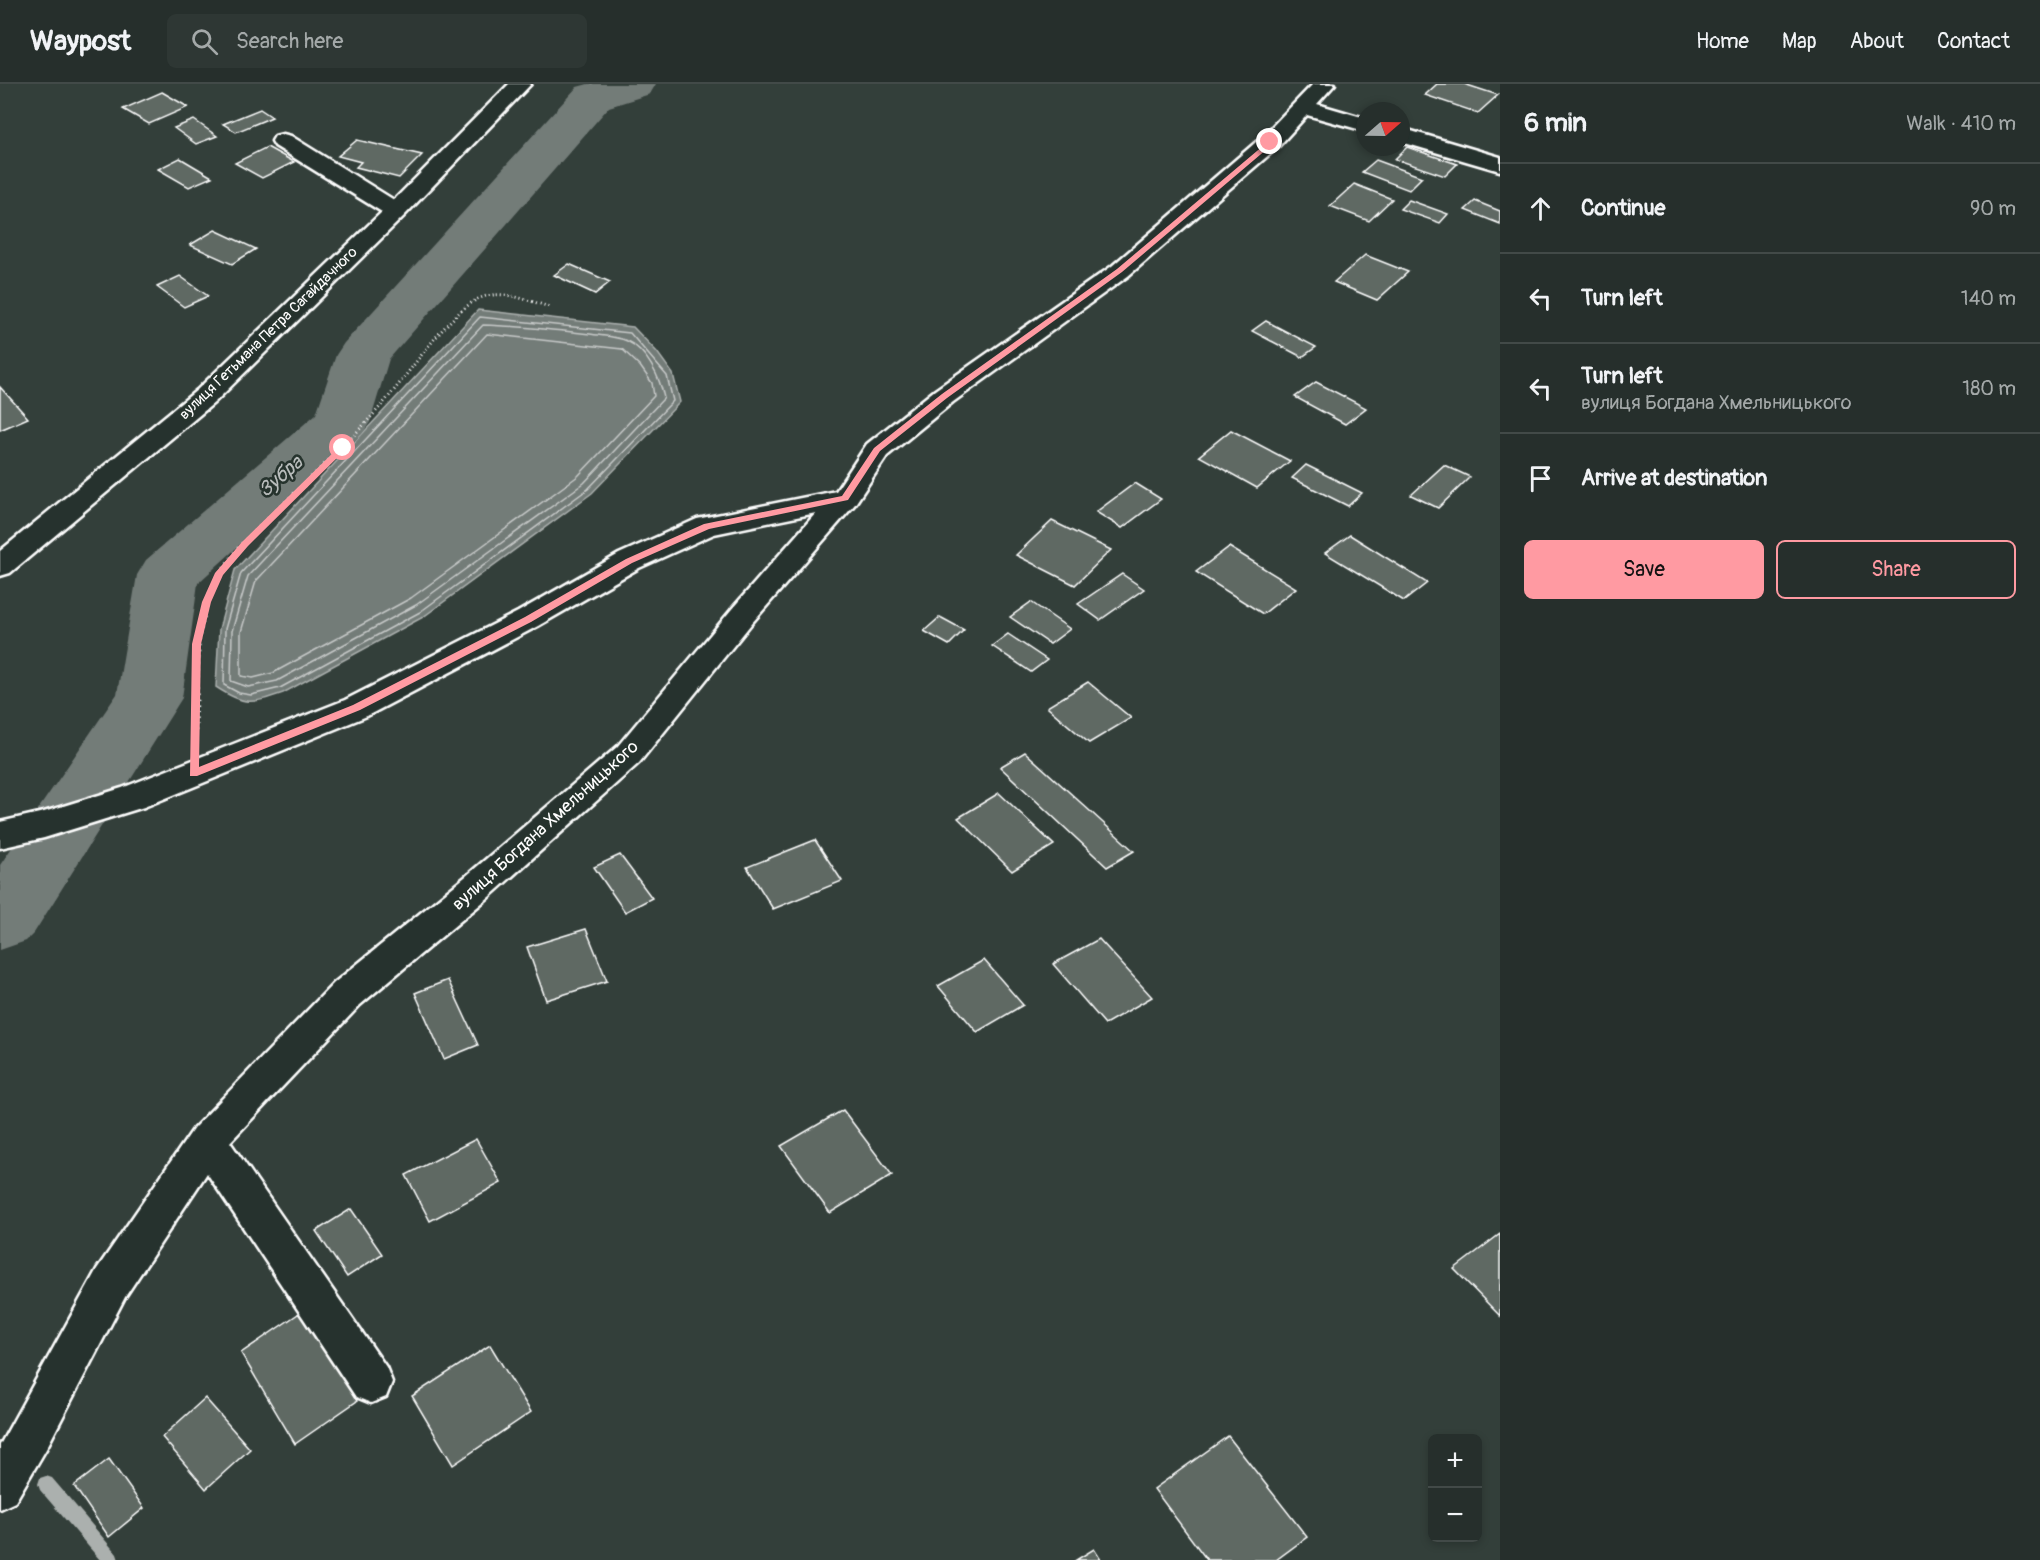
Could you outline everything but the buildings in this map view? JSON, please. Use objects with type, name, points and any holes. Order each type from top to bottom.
[{"type":"street","name":"вулиця Гетьмана Петра Сагайдачного","points":[[0,566],[207,396],[396,211],[521,84]]},
{"type":"street","name":"вулиця Богдана Хмельницького","points":[[0,1487],[31,1434],[111,1283],[207,1140],[347,994],[477,887],[628,755],[741,617],[845,498],[877,450],[944,396],[1120,271],[1270,142],[1325,84]]},
{"type":"street","points":[[1303,107],[1356,122]]},
{"type":"street","points":[[1410,138],[1500,164]]},
{"type":"street","points":[[283,141],[396,211]]},
{"type":"street","points":[[0,835],[44,825],[132,798],[356,708],[528,619],[629,561],[707,526],[845,498]]},
{"type":"street","points":[[207,1140],[371,1382]]},
{"type":"path","points":[[194,773],[197,705],[196,644],[206,602],[219,573],[386,403],[437,338],[474,300],[490,294],[508,295],[550,307]]},
{"type":"water","points":[[478,310],[633,327],[657,352],[673,374],[680,402],[592,493],[423,617],[272,697],[255,701],[242,700],[216,687],[219,629],[235,570]]},
{"type":"waterway","name":"Зубра","points":[[0,920],[8,912],[149,698],[168,575],[342,422],[363,355],[593,97],[634,84]]},
{"type":"waterway","points":[[46,1484],[111,1560]]},
{"type":"route","points":[[343,448],[245,544],[219,573],[206,602],[196,644],[197,705],[194,773],[356,708],[450,661],[629,561],[707,526],[845,498],[877,450],[944,396],[1120,271],[1270,142]]}]
